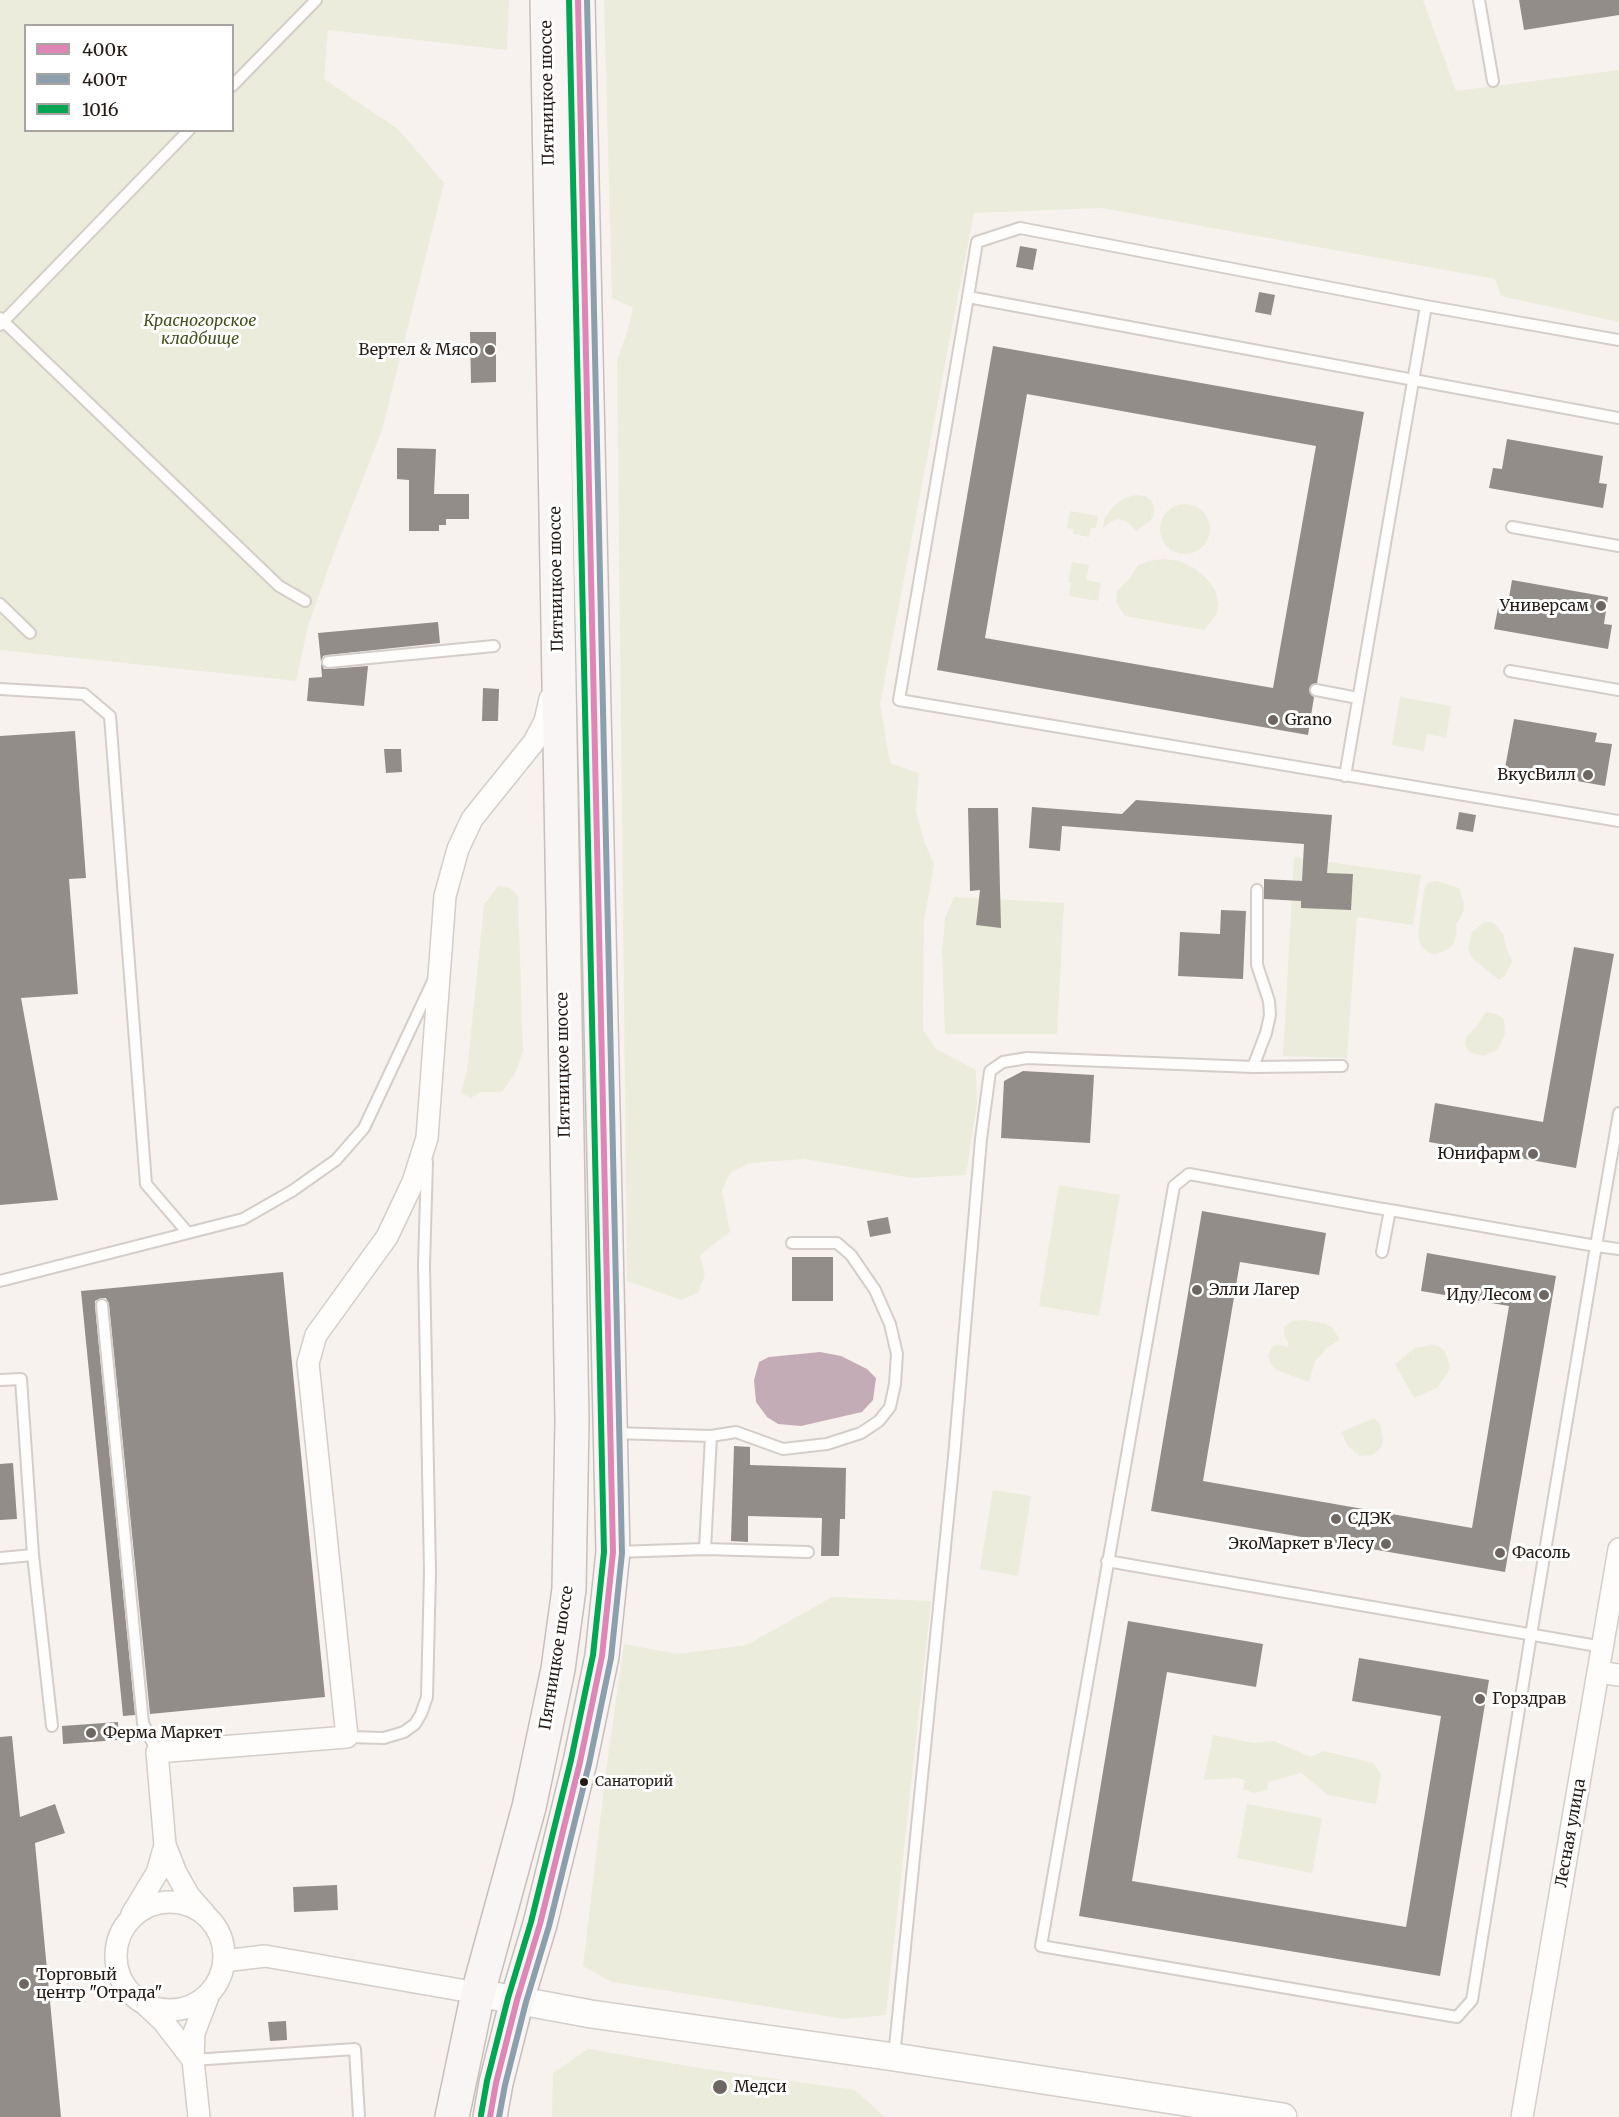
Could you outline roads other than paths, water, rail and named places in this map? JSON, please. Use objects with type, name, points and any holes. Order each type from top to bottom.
[{"type":"main road","name":"Пятницкое шоссе","points":[[452,2117],[478,1994],[529,1807],[558,1669],[569,1589],[572,1421],[563,1037],[547,0]]},
{"type":"main road","name":"Пятницкое шоссе","points":[[490,2117],[517,2000],[540,1924],[580,1762],[602,1656],[613,1552],[594,791],[578,0]]},
{"type":"street","points":[[199,2117],[194,2033],[209,1994],[220,1979],[224,1961],[223,1944],[216,1928],[189,1896],[165,1845],[158,1752],[347,1737],[308,1363],[316,1335],[387,1237],[413,1182],[428,1138],[445,897],[458,849],[472,819],[534,742],[545,721],[550,698],[558,617]]},
{"type":"street","name":"Лесная улица","points":[[1522,2117],[1609,1673],[1603,1647],[1614,1615],[1619,1549]]},
{"type":"street","points":[[165,1845],[157,1873],[117,1939],[115,1957],[118,1975],[127,1991],[147,2005],[163,2021],[194,2060]]},
{"type":"street","points":[[126,1922],[140,1910],[157,1903],[174,1901],[190,1905],[205,1914]]},
{"type":"street","points":[[224,1961],[265,1956],[591,2014],[894,2057],[1283,2117]]},
{"type":"street","points":[[147,2005],[158,2010],[177,2010],[194,2005],[209,1994]]},
{"type":"lane","points":[[234,84],[316,0]]},
{"type":"lane","points":[[1479,0],[1493,81]]},
{"type":"lane","points":[[187,132],[1,322],[279,586],[305,601]]},
{"type":"lane","points":[[1619,340],[1426,306],[1020,228],[977,242],[899,700],[1619,820]]},
{"type":"lane","points":[[968,297],[1619,418]]},
{"type":"lane","points":[[1345,776],[1426,306]]},
{"type":"lane","points":[[1512,527],[1619,546]]},
{"type":"lane","points":[[0,604],[30,633]]},
{"type":"lane","points":[[328,663],[494,646]]},
{"type":"lane","points":[[1510,671],[1619,690]]},
{"type":"lane","points":[[0,689],[84,694],[110,716],[146,1184],[188,1233]]},
{"type":"lane","points":[[1316,690],[1358,698]]},
{"type":"lane","points":[[1253,1067],[1270,1016],[1269,1001],[1257,965],[1257,890]]},
{"type":"lane","points":[[0,1281],[243,1219],[292,1191],[336,1160],[364,1128],[439,967]]},
{"type":"lane","points":[[894,2057],[954,1456],[981,1139],[990,1071],[1003,1062],[1027,1058],[1253,1067],[1342,1066]]},
{"type":"lane","points":[[1619,1113],[1596,1246],[1531,1635],[1472,2000],[1457,2017],[1041,1946],[1174,1186],[1189,1174],[1596,1246],[1619,1249]]},
{"type":"lane","points":[[347,1737],[384,1738],[404,1732],[415,1724],[422,1714],[427,1697],[430,1572],[424,1265],[428,1138]]},
{"type":"lane","points":[[1382,1252],[1390,1210]]},
{"type":"lane","points":[[611,1432],[711,1436],[736,1432],[783,1449],[827,1444],[861,1433],[879,1421],[890,1407],[896,1384],[897,1354],[890,1324],[875,1290],[851,1255],[837,1243],[792,1243]]},
{"type":"lane","points":[[102,1305],[143,1723],[158,1752]]},
{"type":"lane","points":[[0,1380],[21,1379],[33,1555],[52,1726]]},
{"type":"lane","points":[[705,1549],[711,1436]]},
{"type":"lane","points":[[613,1552],[705,1549],[808,1552]]},
{"type":"lane","points":[[0,1558],[33,1555]]},
{"type":"lane","points":[[1107,1561],[1603,1647]]},
{"type":"lane","points":[[194,2060],[355,2049],[359,2117]]},
{"type":"place","name":"Вертел & Мясо","points":[[490,350]]},
{"type":"place","name":"Универсам","points":[[1601,606]]},
{"type":"place","name":"Grano","points":[[1273,720]]},
{"type":"place","name":"ВкусВилл","points":[[1588,775]]},
{"type":"place","name":"Юнифарм","points":[[1533,1154]]},
{"type":"place","name":"Элли Лагер","points":[[1197,1290]]},
{"type":"place","name":"Иду Лесом","points":[[1544,1295]]},
{"type":"place","name":"СДЭК","points":[[1336,1519]]},
{"type":"place","name":"ЭкоМаркет в Лесу","points":[[1386,1544]]},
{"type":"place","name":"Фасоль","points":[[1500,1553]]},
{"type":"place","name":"Горздрав","points":[[1480,1699]]},
{"type":"place","name":"Ферма Маркет","points":[[91,1733]]},
{"type":"place","name":"Санаторий","points":[[584,1782]]},
{"type":"place","name":"Торговый центр \"Отрада\"","points":[[24,1984]]},
{"type":"place","name":"Медси","points":[[720,2087]]},
{"type":"park label","name":"Красногорское кладбище","points":[[200,330]]}]
